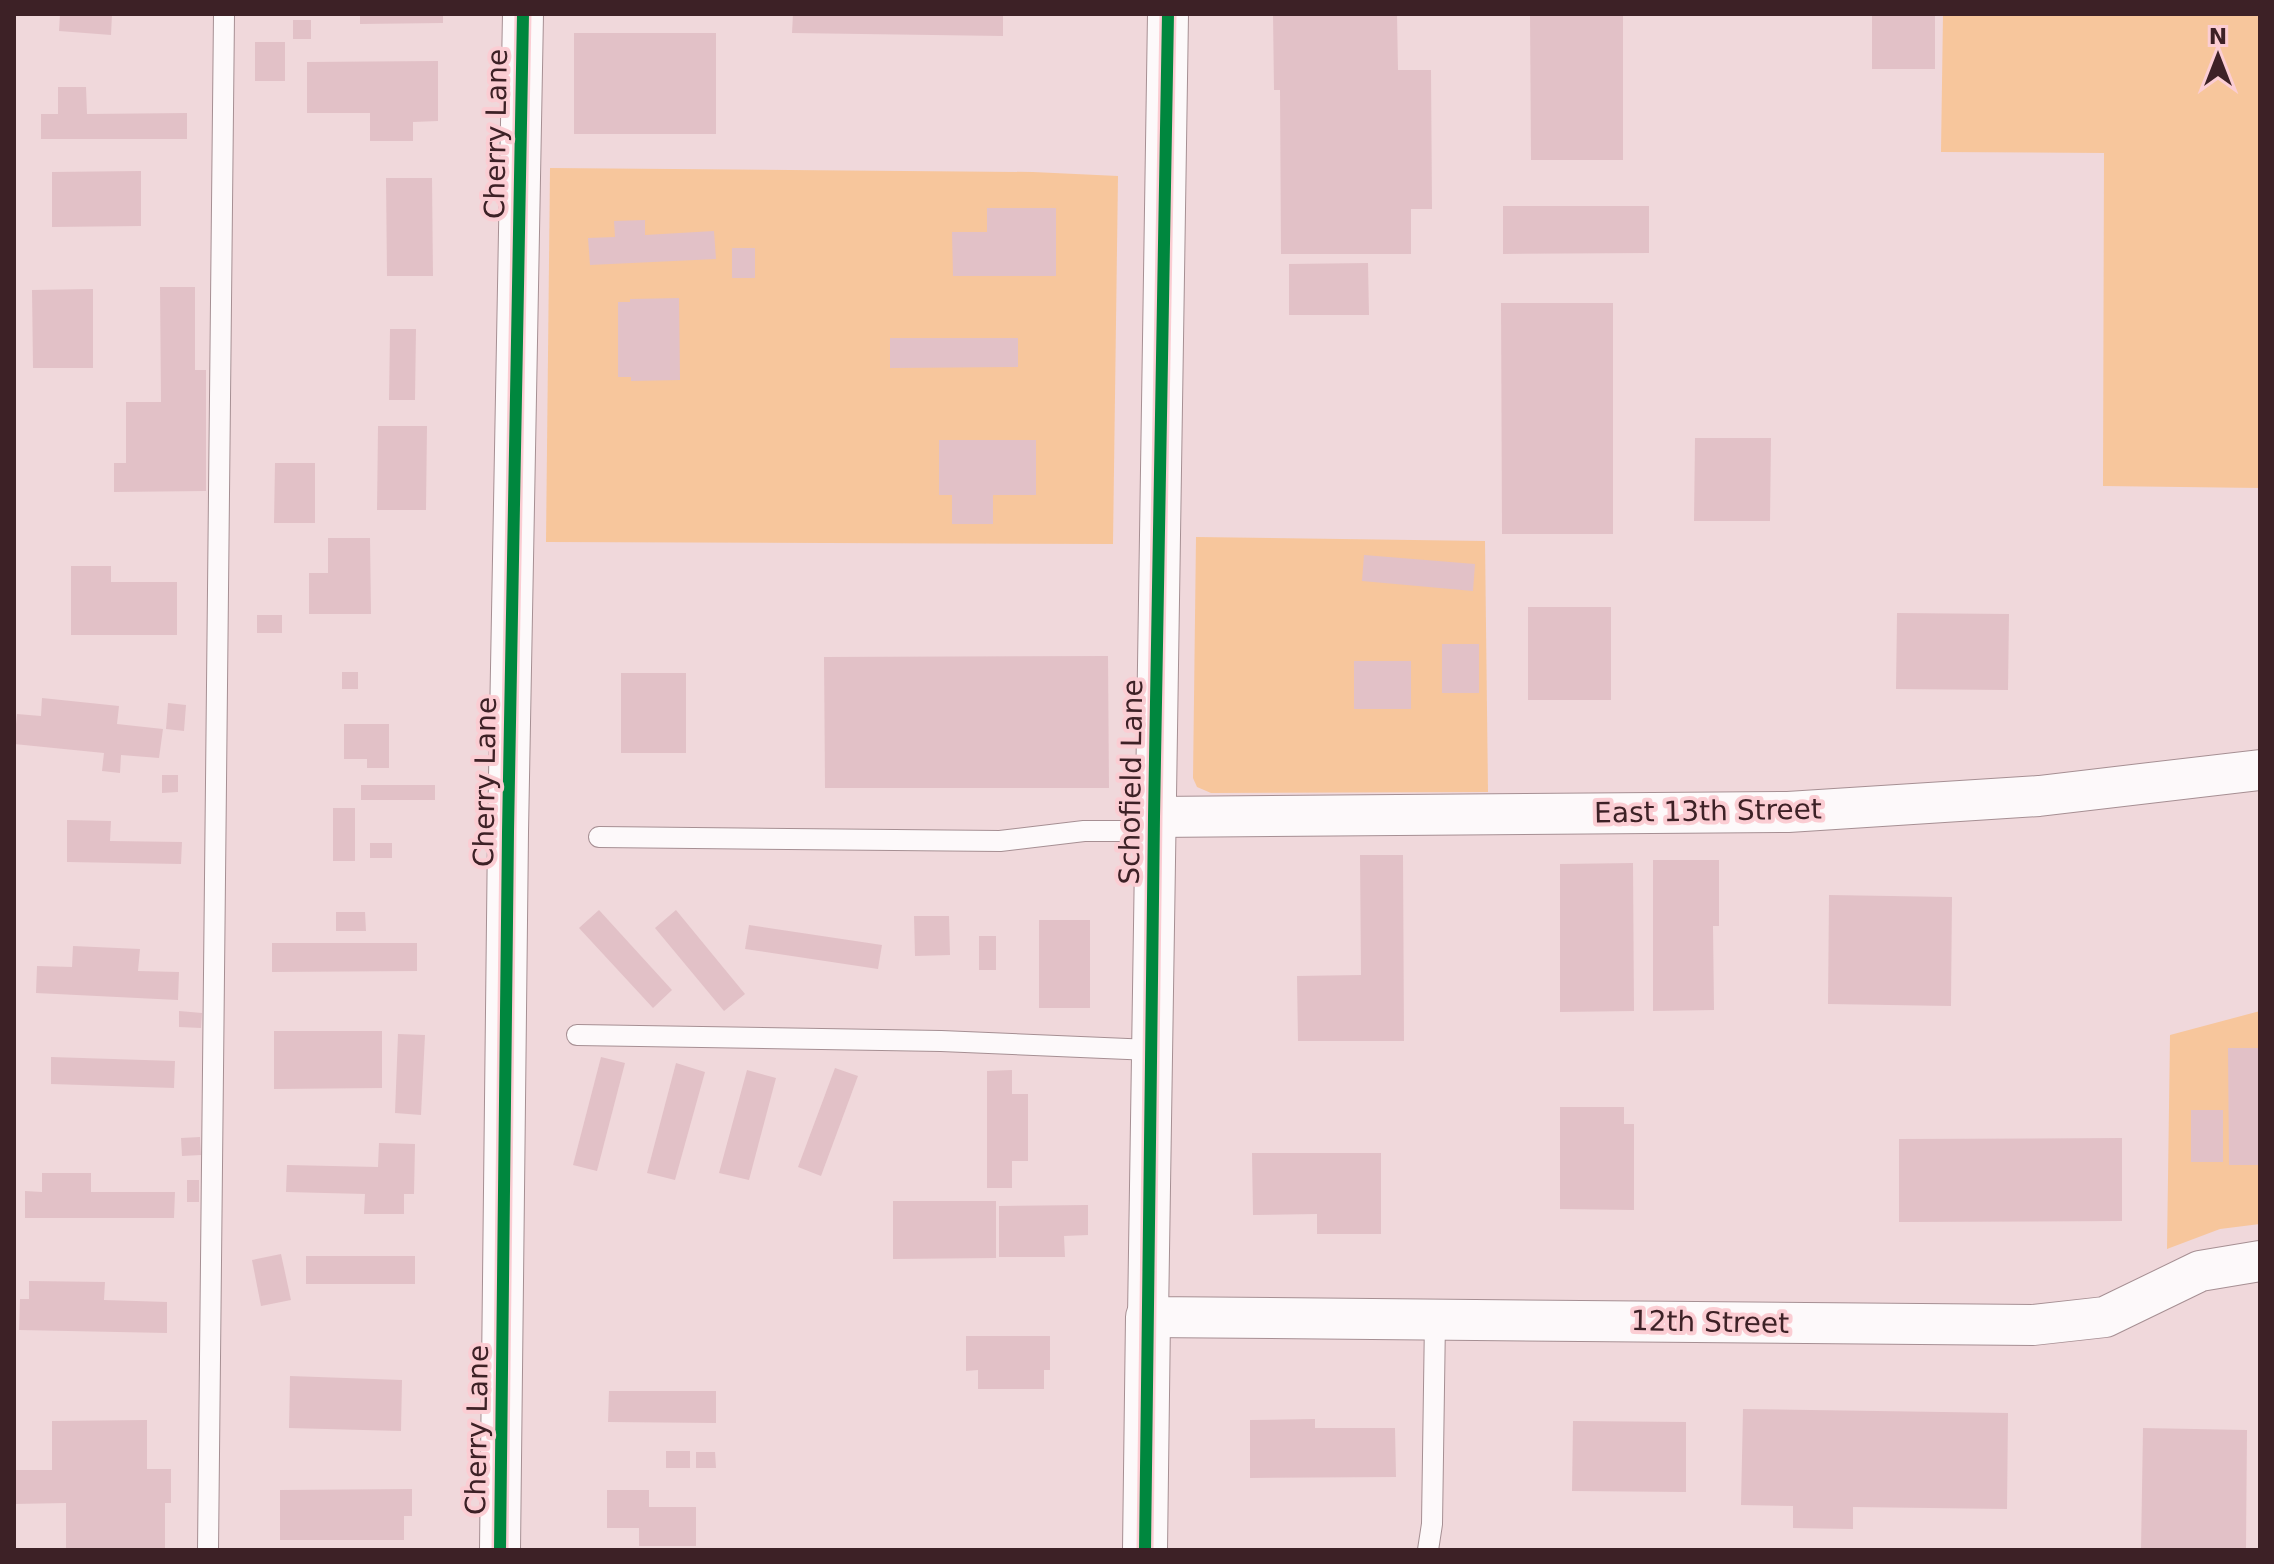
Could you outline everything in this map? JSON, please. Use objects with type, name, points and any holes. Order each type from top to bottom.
[{"type":"street","name":"Cherry Lane","points":[[500,1550],[508,832],[523,14]]},
{"type":"street","name":"Schofield Lane","points":[[1145,1550],[1168,14]]},
{"type":"street","name":"East 13th Street","points":[[1154,824],[1788,812],[2039,796],[2260,770]]},
{"type":"street","name":"12th Street","points":[[1148,1317],[2033,1325],[2105,1317],[2200,1271],[2260,1261]]},
{"type":"lane","points":[[208,1550],[224,14]]},
{"type":"lane","points":[[599,837],[1000,841],[1154,824]]},
{"type":"lane","points":[[577,1035],[941,1041],[1151,1050]]},
{"type":"lane","points":[[1428,1550],[1432,1524],[1435,1319]]},
{"type":"shaded area","points":[[1943,14],[2260,14],[2260,488],[2103,486],[2104,153],[1941,152]]},
{"type":"shaded area","points":[[550,168],[1033,172],[1118,176],[1113,544],[546,542]]},
{"type":"shaded area","points":[[1196,537],[1485,541],[1488,792],[1211,793],[1197,787],[1193,778]]},
{"type":"shaded area","points":[[2260,1011],[2260,1224],[2220,1229],[2167,1249],[2170,1035]]},
{"type":"building","points":[[60,14],[112,14],[111,35],[59,31]]},
{"type":"building","points":[[360,14],[443,14],[443,23],[360,24]]},
{"type":"building","points":[[793,14],[1003,14],[1003,36],[792,33]]},
{"type":"building","points":[[1273,14],[1397,14],[1398,70],[1431,70],[1432,209],[1411,209],[1411,254],[1281,254],[1280,90],[1274,90]]},
{"type":"building","points":[[1530,14],[1623,14],[1623,160],[1531,160]]},
{"type":"building","points":[[1872,14],[1935,14],[1935,69],[1872,69]]},
{"type":"building","points":[[293,20],[311,20],[311,39],[293,39]]},
{"type":"building","points":[[574,33],[716,33],[716,134],[574,134]]},
{"type":"building","points":[[255,42],[285,42],[285,81],[255,81]]},
{"type":"building","points":[[438,61],[438,121],[413,122],[413,141],[370,141],[370,113],[307,113],[307,62]]},
{"type":"building","points":[[58,87],[86,87],[87,114],[187,113],[187,139],[41,139],[41,114],[58,114]]},
{"type":"building","points":[[141,171],[141,226],[52,227],[52,172]]},
{"type":"building","points":[[386,178],[432,178],[433,276],[387,276]]},
{"type":"building","points":[[1503,206],[1649,206],[1649,253],[1503,254]]},
{"type":"building","points":[[987,208],[1056,208],[1056,276],[953,276],[952,232],[987,232]]},
{"type":"building","points":[[645,220],[645,235],[714,231],[716,259],[590,265],[588,238],[615,237],[614,221]]},
{"type":"building","points":[[732,248],[755,248],[755,278],[732,278]]},
{"type":"building","points":[[1368,263],[1369,315],[1289,315],[1289,264]]},
{"type":"building","points":[[160,287],[195,287],[195,370],[206,370],[206,491],[114,492],[114,463],[126,463],[126,402],[161,402]]},
{"type":"building","points":[[93,289],[93,368],[33,368],[32,290]]},
{"type":"building","points":[[679,298],[680,380],[631,381],[631,377],[618,377],[618,302]]},
{"type":"building","points":[[1501,303],[1613,303],[1613,534],[1502,534]]},
{"type":"building","points":[[390,329],[416,329],[415,400],[389,400]]},
{"type":"building","points":[[890,338],[1018,338],[1018,367],[890,368]]},
{"type":"building","points":[[378,426],[427,426],[426,510],[377,510]]},
{"type":"building","points":[[1695,438],[1771,438],[1770,521],[1694,521]]},
{"type":"building","points":[[939,440],[1036,440],[1036,495],[993,495],[993,524],[952,524],[952,495],[939,495]]},
{"type":"building","points":[[275,463],[315,463],[315,523],[274,523]]},
{"type":"building","points":[[328,538],[370,538],[371,614],[309,614],[309,573],[328,573]]},
{"type":"building","points":[[1364,555],[1475,564],[1473,591],[1362,581]]},
{"type":"building","points":[[71,566],[111,566],[111,582],[177,582],[177,635],[71,635]]},
{"type":"building","points":[[1528,607],[1611,607],[1611,700],[1528,700]]},
{"type":"building","points":[[1897,613],[2009,614],[2008,690],[1896,689]]},
{"type":"building","points":[[257,615],[282,615],[282,633],[257,633]]},
{"type":"building","points":[[1442,644],[1479,644],[1479,693],[1442,693]]},
{"type":"building","points":[[1108,656],[1109,788],[825,788],[824,657]]},
{"type":"building","points":[[1354,661],[1411,661],[1411,709],[1354,709]]},
{"type":"building","points":[[342,672],[358,672],[358,689],[342,689]]},
{"type":"building","points":[[621,673],[686,673],[686,753],[621,753]]},
{"type":"building","points":[[42,698],[119,706],[117,724],[163,729],[159,758],[121,755],[120,773],[102,771],[104,753],[14,744],[17,714],[41,716]]},
{"type":"building","points":[[168,703],[186,705],[184,731],[166,729]]},
{"type":"building","points":[[344,724],[389,724],[389,768],[367,768],[367,759],[344,759]]},
{"type":"building","points":[[162,775],[178,775],[178,792],[162,793]]},
{"type":"building","points":[[361,785],[435,785],[435,800],[361,800]]},
{"type":"building","points":[[333,808],[355,808],[355,861],[333,861]]},
{"type":"building","points":[[67,820],[111,821],[110,841],[182,842],[181,864],[67,862]]},
{"type":"building","points":[[370,843],[392,843],[392,858],[370,858]]},
{"type":"building","points":[[1360,855],[1403,855],[1404,1041],[1298,1041],[1297,976],[1361,975]]},
{"type":"building","points":[[1653,860],[1719,860],[1719,926],[1713,926],[1714,1010],[1653,1011]]},
{"type":"building","points":[[1633,863],[1634,1011],[1560,1012],[1560,864]]},
{"type":"building","points":[[1829,895],[1952,897],[1951,1006],[1828,1004]]},
{"type":"building","points":[[599,910],[672,990],[653,1008],[579,928]]},
{"type":"building","points":[[676,910],[745,994],[724,1011],[655,928]]},
{"type":"building","points":[[336,912],[365,912],[366,931],[336,931]]},
{"type":"building","points":[[914,916],[949,916],[950,955],[915,956]]},
{"type":"building","points":[[1039,920],[1090,920],[1090,1008],[1039,1008]]},
{"type":"building","points":[[749,925],[882,945],[878,969],[745,949]]},
{"type":"building","points":[[979,936],[996,936],[996,970],[979,970]]},
{"type":"building","points":[[272,943],[417,943],[417,971],[272,972]]},
{"type":"building","points":[[73,946],[140,949],[138,971],[179,972],[178,1000],[36,993],[37,966],[72,967]]},
{"type":"building","points":[[179,1011],[202,1013],[201,1028],[179,1027]]},
{"type":"building","points":[[274,1031],[382,1031],[382,1088],[274,1089]]},
{"type":"building","points":[[398,1034],[425,1035],[421,1115],[395,1113]]},
{"type":"building","points":[[2228,1048],[2260,1048],[2260,1165],[2229,1165]]},
{"type":"building","points":[[51,1057],[175,1061],[174,1088],[51,1084]]},
{"type":"building","points":[[601,1057],[625,1063],[597,1171],[573,1165]]},
{"type":"building","points":[[676,1063],[705,1072],[675,1180],[647,1173]]},
{"type":"building","points":[[835,1068],[858,1076],[821,1176],[798,1167]]},
{"type":"building","points":[[747,1070],[776,1078],[749,1180],[719,1173]]},
{"type":"building","points":[[1012,1070],[1012,1094],[1028,1094],[1028,1161],[1012,1161],[1012,1188],[987,1188],[987,1071]]},
{"type":"building","points":[[1560,1107],[1624,1107],[1624,1124],[1634,1124],[1634,1210],[1560,1209]]},
{"type":"building","points":[[2191,1110],[2223,1110],[2223,1162],[2191,1162]]},
{"type":"building","points":[[200,1137],[201,1155],[182,1156],[181,1138]]},
{"type":"building","points":[[2122,1138],[2122,1221],[1899,1222],[1899,1139]]},
{"type":"building","points":[[379,1143],[415,1144],[414,1194],[404,1194],[404,1214],[364,1214],[365,1194],[286,1192],[287,1165],[378,1167]]},
{"type":"building","points":[[1252,1153],[1381,1153],[1381,1234],[1317,1234],[1317,1214],[1253,1215]]},
{"type":"building","points":[[42,1173],[91,1173],[91,1192],[175,1192],[174,1218],[25,1218],[25,1191],[42,1192]]},
{"type":"building","points":[[187,1180],[199,1180],[199,1202],[187,1202]]},
{"type":"building","points":[[893,1201],[996,1201],[996,1258],[893,1259]]},
{"type":"building","points":[[1088,1205],[1088,1235],[1064,1236],[1065,1257],[999,1257],[999,1206]]},
{"type":"building","points":[[281,1254],[291,1300],[261,1306],[252,1260]]},
{"type":"building","points":[[306,1256],[415,1256],[415,1284],[306,1284]]},
{"type":"building","points":[[29,1281],[105,1282],[104,1300],[167,1302],[167,1333],[19,1330],[20,1299],[29,1299]]},
{"type":"building","points":[[966,1336],[1050,1336],[1050,1370],[1044,1370],[1044,1389],[978,1389],[978,1370],[966,1371]]},
{"type":"building","points":[[290,1376],[402,1380],[401,1431],[289,1428]]},
{"type":"building","points":[[609,1391],[716,1391],[716,1423],[608,1422]]},
{"type":"building","points":[[1743,1409],[2008,1413],[2007,1509],[1853,1507],[1853,1529],[1793,1528],[1793,1506],[1741,1505]]},
{"type":"building","points":[[1315,1419],[1315,1428],[1395,1428],[1396,1477],[1250,1478],[1250,1420]]},
{"type":"building","points":[[147,1420],[147,1469],[171,1469],[171,1503],[165,1503],[165,1550],[66,1550],[66,1503],[14,1504],[14,1470],[52,1470],[52,1421]]},
{"type":"building","points":[[1573,1421],[1686,1422],[1686,1492],[1572,1491]]},
{"type":"building","points":[[2143,1428],[2247,1430],[2246,1550],[2141,1550]]},
{"type":"building","points":[[666,1451],[690,1451],[690,1468],[666,1468]]},
{"type":"building","points":[[696,1452],[715,1452],[716,1468],[696,1468]]},
{"type":"building","points":[[412,1489],[412,1516],[404,1516],[404,1540],[280,1540],[280,1490]]},
{"type":"building","points":[[607,1490],[649,1490],[649,1507],[696,1507],[696,1546],[639,1546],[639,1528],[607,1528]]},
{"type":"cycle path","points":[[500,1550],[508,832],[523,14]]},
{"type":"cycle path","points":[[1145,1550],[1168,14]]}]
